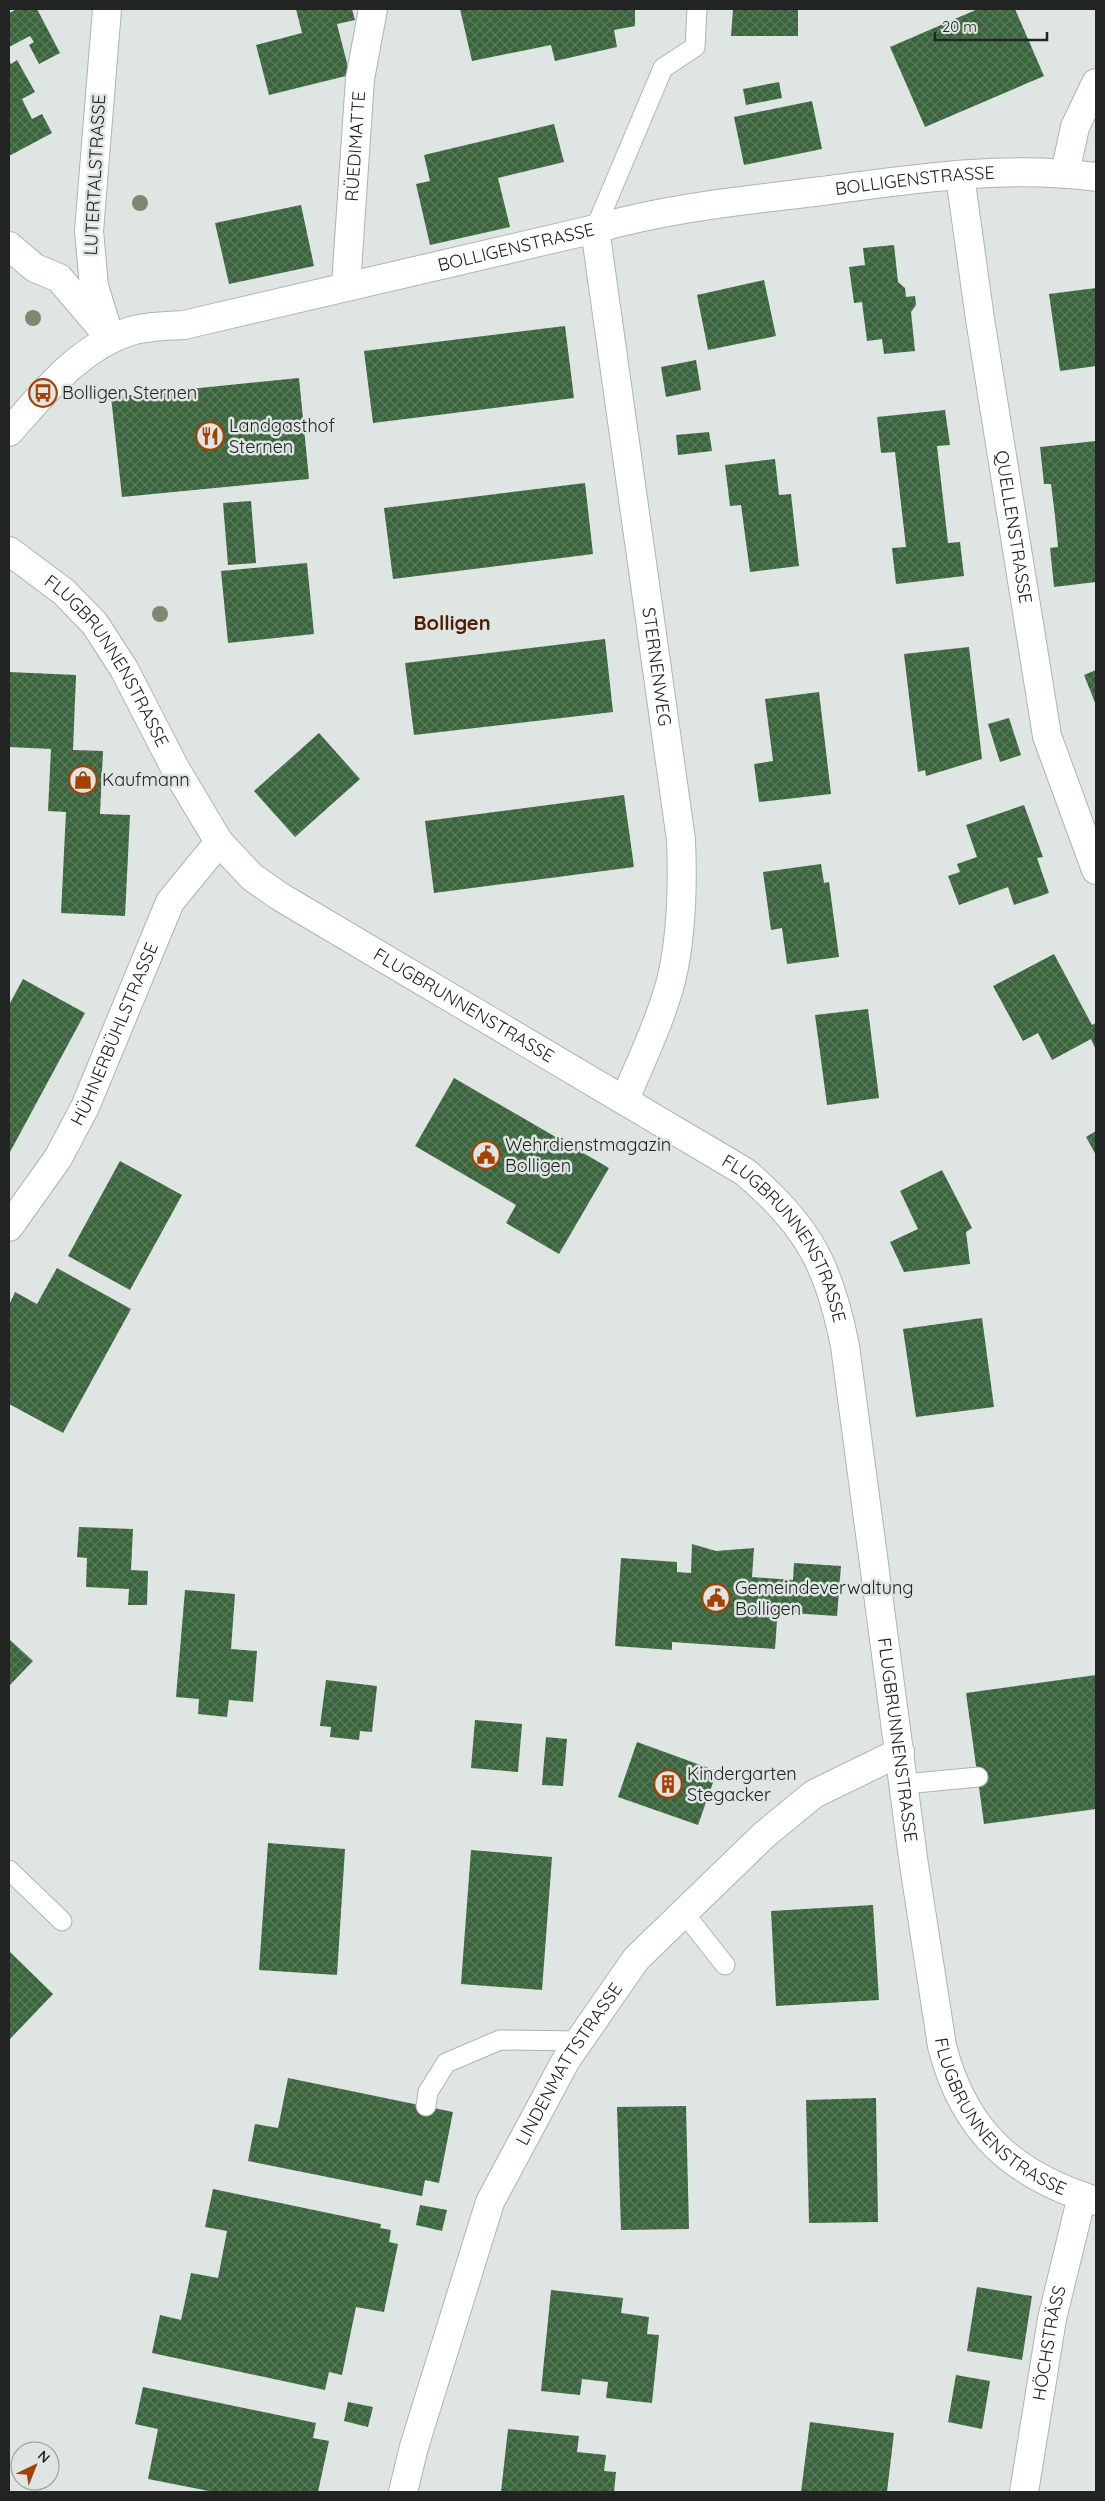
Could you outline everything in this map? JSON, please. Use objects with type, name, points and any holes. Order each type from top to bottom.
[{"type":"street","name":"LUTERTALSTRASSE","points":[[108,9],[89,231],[94,286],[110,338]]},
{"type":"street","name":"RÜEDIMATTE","points":[[346,286],[360,79],[373,9]]},
{"type":"street","points":[[1065,173],[1075,127],[1096,83]]},
{"type":"street","name":"BOLLIGENSTRASSE","points":[[9,432],[70,367],[94,346],[133,330],[184,324],[595,229],[636,217],[720,202],[960,176],[1014,172],[1065,173],[1096,177]]},
{"type":"street","name":"QUELLENSTRASSE","points":[[960,176],[981,329],[1047,736],[1096,870]]},
{"type":"street","name":"STERNENWEG","points":[[595,229],[681,840],[683,875],[682,905],[671,981],[661,1011],[625,1099]]},
{"type":"street","points":[[9,246],[36,268],[59,278],[110,338]]},
{"type":"street","name":"FLUGBRUNNENSTRASSE","points":[[9,551],[64,592],[95,624],[124,669],[176,770],[219,842],[252,877],[279,896],[625,1099],[745,1172],[771,1194],[796,1222],[816,1254],[829,1282],[845,1346],[905,1784],[914,1865],[942,2046],[949,2072],[973,2119],[1009,2158],[1053,2186],[1089,2198]]},
{"type":"street","name":"HÜHNERBÜHLSTRASSE","points":[[9,1227],[58,1158],[85,1107],[170,902],[219,842]]},
{"type":"street","name":"LINDENMATTSTRASSE","points":[[403,2492],[414,2447],[490,2202],[566,2060],[636,1959],[764,1835],[814,1794],[900,1752]]},
{"type":"street","name":"HÖCHSTRÄSS","points":[[1024,2492],[1052,2319],[1089,2198]]},
{"type":"lane","points":[[595,229],[663,68],[695,47],[697,9]]},
{"type":"lane","points":[[905,1784],[978,1777]]},
{"type":"lane","points":[[9,1870],[62,1921]]},
{"type":"lane","points":[[684,1913],[725,1965]]},
{"type":"lane","points":[[426,2106],[428,2092],[446,2062],[500,2040],[579,2041]]},
{"type":"building","points":[[17,9],[37,9],[60,53],[39,64],[29,45],[34,42],[30,36],[9,47],[9,13]]},
{"type":"building","points":[[296,9],[352,9],[355,20],[337,24],[350,75],[269,95],[256,45],[302,33]]},
{"type":"building","points":[[460,9],[635,9],[635,26],[614,30],[617,47],[555,61],[551,45],[472,61]]},
{"type":"building","points":[[733,9],[798,9],[798,36],[731,36]]},
{"type":"building","points":[[978,9],[1015,9],[1044,76],[925,127],[890,47]]},
{"type":"building","points":[[9,60],[11,64],[17,60],[35,92],[22,99],[32,119],[42,114],[52,133],[9,156]]},
{"type":"building","points":[[779,82],[782,98],[746,105],[743,89]]},
{"type":"building","points":[[812,101],[822,149],[744,165],[734,117]]},
{"type":"building","points":[[554,124],[564,162],[498,178],[510,227],[430,245],[416,184],[430,181],[424,155]]},
{"type":"building","points":[[301,205],[314,266],[229,284],[215,223]]},
{"type":"building","points":[[894,245],[898,282],[905,288],[906,297],[915,296],[916,305],[911,312],[915,351],[884,354],[882,339],[867,341],[862,302],[854,303],[849,267],[865,265],[863,248]]},
{"type":"building","points":[[764,280],[776,336],[708,350],[697,295]]},
{"type":"building","points":[[1096,288],[1096,366],[1060,371],[1049,294]]},
{"type":"building","points":[[565,326],[574,398],[373,423],[364,351]]},
{"type":"building","points":[[696,360],[701,390],[666,397],[661,367]]},
{"type":"building","points":[[299,378],[309,479],[122,497],[111,397]]},
{"type":"building","points":[[945,410],[950,445],[937,446],[948,543],[960,542],[964,576],[896,584],[892,548],[906,547],[895,452],[881,453],[877,417]]},
{"type":"building","points":[[709,432],[712,451],[678,455],[676,435]]},
{"type":"building","points":[[1096,441],[1096,582],[1054,587],[1050,548],[1058,547],[1055,516],[1051,484],[1044,484],[1040,447]]},
{"type":"building","points":[[775,459],[779,495],[791,494],[799,566],[750,572],[741,505],[730,506],[725,465]]},
{"type":"building","points":[[585,483],[593,554],[393,579],[384,508]]},
{"type":"building","points":[[251,501],[256,563],[228,565],[223,503]]},
{"type":"building","points":[[307,563],[314,634],[228,643],[221,571]]},
{"type":"building","points":[[605,639],[613,712],[414,735],[405,663]]},
{"type":"building","points":[[969,647],[982,759],[926,776],[925,770],[918,772],[904,654]]},
{"type":"building","points":[[1096,670],[1096,705],[1084,675]]},
{"type":"building","points":[[9,672],[76,675],[73,750],[103,751],[100,814],[130,815],[125,916],[61,913],[66,812],[48,811],[51,749],[9,747]]},
{"type":"building","points":[[819,692],[831,794],[759,802],[754,764],[773,761],[765,699]]},
{"type":"building","points":[[1009,718],[1021,755],[1000,762],[988,724]]},
{"type":"building","points":[[319,733],[360,779],[295,837],[254,791]]},
{"type":"building","points":[[624,795],[634,867],[434,893],[425,821]]},
{"type":"building","points":[[1024,805],[1043,857],[1037,858],[1049,893],[1014,905],[1008,887],[959,905],[948,876],[960,872],[957,864],[977,857],[966,825]]},
{"type":"building","points":[[821,864],[824,883],[829,882],[839,957],[787,964],[782,928],[771,930],[763,872]]},
{"type":"building","points":[[1054,954],[1092,1025],[1096,1023],[1096,1050],[1091,1039],[1052,1060],[1038,1033],[1023,1041],[993,986]]},
{"type":"building","points":[[23,979],[85,1013],[9,1154],[9,1005]]},
{"type":"building","points":[[868,1009],[879,1098],[827,1105],[815,1015]]},
{"type":"building","points":[[454,1078],[609,1168],[559,1254],[506,1223],[516,1205],[415,1146]]},
{"type":"building","points":[[1096,1131],[1096,1155],[1086,1137]]},
{"type":"building","points":[[120,1161],[182,1195],[130,1290],[68,1256]]},
{"type":"building","points":[[942,1170],[972,1228],[966,1232],[970,1264],[904,1272],[890,1242],[918,1229],[900,1191]]},
{"type":"building","points":[[57,1268],[131,1309],[63,1433],[9,1404],[9,1305],[15,1292],[37,1304]]},
{"type":"building","points":[[982,1318],[994,1407],[916,1417],[903,1329]]},
{"type":"building","points":[[79,1527],[133,1529],[131,1570],[148,1571],[147,1605],[128,1605],[129,1589],[86,1587],[87,1558],[77,1557]]},
{"type":"building","name":"Gemeindeverwaltung Bolligen","points":[[692,1544],[716,1551],[754,1548],[752,1577],[793,1580],[794,1563],[841,1566],[837,1616],[791,1613],[791,1608],[778,1607],[775,1649],[672,1642],[672,1650],[615,1646],[621,1558],[677,1562],[677,1572],[691,1573]]},
{"type":"building","points":[[185,1590],[235,1594],[231,1649],[257,1651],[253,1702],[229,1700],[227,1717],[198,1714],[199,1699],[176,1697]]},
{"type":"building","points":[[9,1639],[33,1661],[9,1686]]},
{"type":"building","points":[[1096,1675],[1096,1809],[984,1824],[966,1693]]},
{"type":"building","points":[[326,1680],[377,1686],[372,1732],[360,1731],[359,1740],[330,1737],[331,1727],[320,1726]]},
{"type":"building","points":[[475,1720],[522,1724],[518,1772],[471,1768]]},
{"type":"building","points":[[546,1737],[567,1739],[563,1786],[542,1785]]},
{"type":"building","name":"Kindergarten Stegacker","points":[[637,1742],[717,1771],[698,1825],[618,1797]]},
{"type":"building","points":[[268,1843],[345,1849],[337,1975],[259,1970]]},
{"type":"building","points":[[471,1850],[552,1857],[542,1990],[461,1984]]},
{"type":"building","points":[[873,1905],[879,2000],[776,2006],[771,1911]]},
{"type":"building","points":[[9,1951],[53,1994],[9,2040]]},
{"type":"building","points":[[288,2078],[453,2112],[439,2183],[425,2180],[422,2196],[248,2161],[255,2124],[278,2128]]},
{"type":"building","points":[[876,2098],[878,2222],[809,2223],[806,2100]]},
{"type":"building","points":[[686,2106],[689,2229],[621,2230],[617,2107]]},
{"type":"building","points":[[213,2189],[381,2224],[380,2228],[391,2230],[389,2242],[398,2244],[384,2312],[356,2307],[342,2375],[329,2372],[325,2390],[152,2353],[160,2315],[181,2320],[191,2273],[218,2278],[227,2231],[205,2227]]},
{"type":"building","points":[[420,2205],[447,2210],[442,2231],[416,2225]]},
{"type":"building","points":[[977,2287],[1032,2296],[1022,2360],[967,2351]]},
{"type":"building","points":[[551,2290],[623,2298],[621,2313],[649,2317],[647,2334],[659,2335],[652,2403],[606,2398],[608,2382],[582,2379],[580,2395],[541,2391]]},
{"type":"building","points":[[956,2375],[990,2381],[982,2429],[948,2422]]},
{"type":"building","points":[[143,2387],[316,2423],[313,2438],[329,2441],[318,2492],[214,2492],[148,2479],[158,2429],[135,2424]]},
{"type":"building","points":[[348,2402],[373,2407],[368,2427],[344,2421]]},
{"type":"building","points":[[810,2422],[894,2433],[887,2492],[801,2492]]},
{"type":"building","points":[[508,2429],[579,2436],[577,2452],[606,2455],[604,2471],[616,2472],[614,2492],[501,2492]]},
{"type":"place","name":"Bolligen Sternen","points":[[43,393]]},
{"type":"place","name":"Landgasthof Sternen","points":[[210,436]]},
{"type":"place","name":"Kaufmann","points":[[83,780]]},
{"type":"place","name":"Wehrdienstmagazin Bolligen","points":[[486,1155]]},
{"type":"place","name":"Gemeindeverwaltung Bolligen","points":[[716,1598]]},
{"type":"place","name":"Kindergarten Stegacker","points":[[668,1784]]},
{"type":"district","name":"Bolligen","points":[[452,623]]}]
